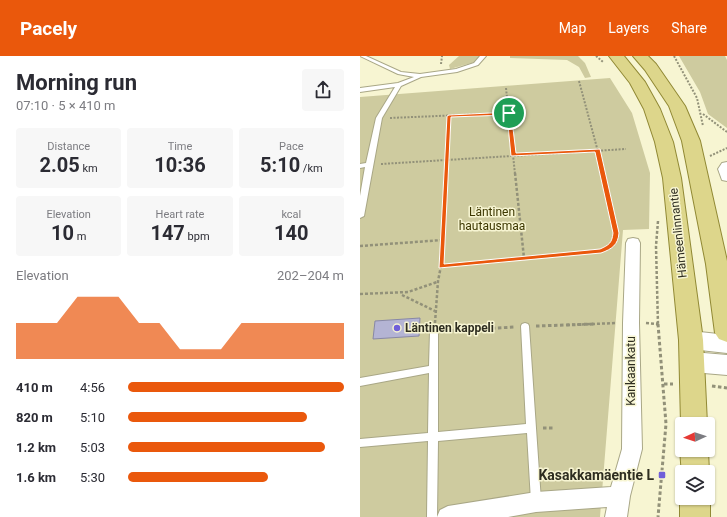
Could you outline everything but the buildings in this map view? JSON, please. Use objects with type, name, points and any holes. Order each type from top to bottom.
[{"type":"main road","name":"Hämeenlinnantie","points":[[616,56],[637,82],[652,109],[664,142],[672,178],[691,352],[694,417]]},
{"type":"main road","points":[[640,56],[650,67],[677,106],[691,141],[717,264],[727,333]]},
{"type":"main road","points":[[695,505],[695,517]]},
{"type":"street","points":[[727,166],[725,168],[727,177]]},
{"type":"street","name":"Kankaankatu","points":[[616,517],[619,496],[632,449],[631,323],[633,244]]},
{"type":"street","points":[[691,352],[727,344]]},
{"type":"street","points":[[691,352],[727,365]]},
{"type":"street","points":[[448,517],[536,502],[619,496]]},
{"type":"lane","points":[[362,56],[400,73],[420,76]]},
{"type":"lane","points":[[360,90],[399,85],[420,76],[457,70],[476,64],[483,56]]},
{"type":"lane","points":[[360,216],[379,118],[399,85]]},
{"type":"lane","points":[[360,166],[369,165]]},
{"type":"lane","points":[[525,326],[536,502]]},
{"type":"lane","points":[[432,517],[434,331]]},
{"type":"lane","points":[[360,382],[433,369]]},
{"type":"lane","points":[[360,443],[532,428]]},
{"type":"path","points":[[441,266],[601,251],[614,244],[616,237],[615,228],[598,150],[579,81]]},
{"type":"path","points":[[506,88],[524,258]]},
{"type":"path","points":[[379,118],[509,113]]},
{"type":"path","points":[[703,114],[727,132]]},
{"type":"path","points":[[449,116],[443,240],[434,331],[525,326],[631,323],[658,324]]},
{"type":"path","points":[[710,156],[727,148]]},
{"type":"path","points":[[369,165],[626,149]]},
{"type":"path","name":"Hämeenlinnantie","points":[[658,217],[656,246],[658,324],[666,424],[658,517]]},
{"type":"path","points":[[360,246],[443,240]]},
{"type":"path","points":[[360,294],[401,294],[419,290],[438,282]]},
{"type":"path","points":[[401,294],[435,311]]},
{"type":"green space","points":[[459,56],[480,56],[475,62],[450,69],[449,65]]},
{"type":"green space","points":[[510,56],[578,56],[585,63],[591,77],[585,78],[579,67],[567,60],[510,58]]},
{"type":"green space","points":[[679,56],[725,56],[727,60],[727,128],[708,114],[700,92]]},
{"type":"green space","name":"Läntinen hautausmaa","points":[[610,78],[632,113],[650,173],[649,229],[623,230],[600,517],[360,517],[360,97]]},
{"type":"place","name":"Läntinen kappeli","points":[[397,328]]},
{"type":"place","name":"Kasakkamäentie L","points":[[662,475]]},
{"type":"route","points":[[509,113],[513,155],[598,150],[609,194],[616,233],[614,244],[612,246],[601,251],[441,266],[449,116],[509,113]]}]
